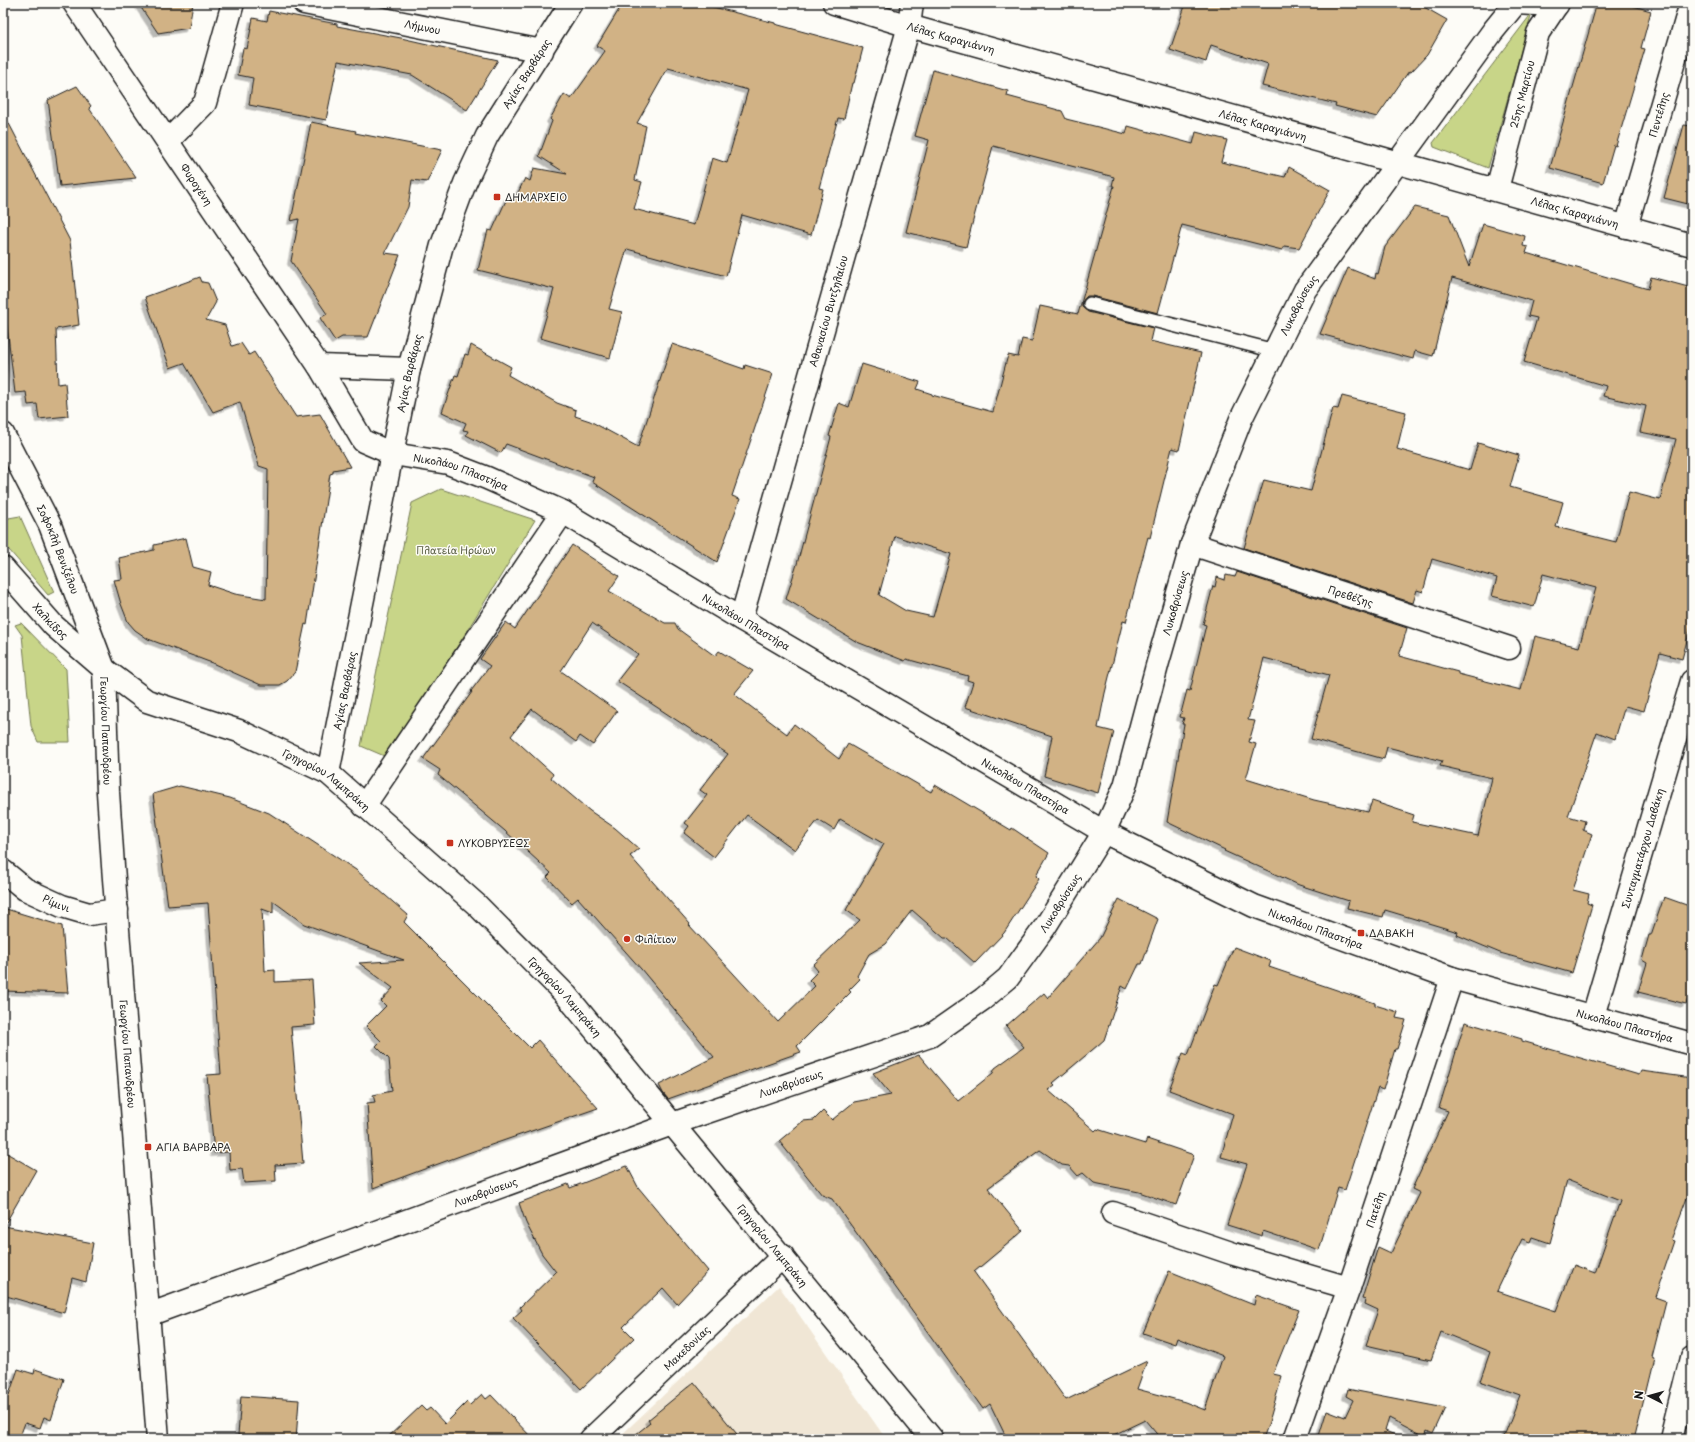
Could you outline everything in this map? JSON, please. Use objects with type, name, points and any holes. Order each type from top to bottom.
[{"type":"street","name":"Φυρογένη","points":[[74,3],[319,366],[363,441],[393,454]]},
{"type":"street","points":[[168,141],[204,102],[233,3]]},
{"type":"street","name":"Λήμνου","points":[[304,3],[542,51]]},
{"type":"street","name":"Αγίας Βαρβάρας","points":[[328,773],[409,369],[442,245],[465,183],[487,136],[571,3]]},
{"type":"street","name":"Λέλας Καραγιάννη","points":[[834,3],[909,26],[1398,161],[1692,245]]},
{"type":"street","name":"Αθανασίου Βιντζηλαίου","points":[[740,619],[909,26],[912,3]]},
{"type":"street","name":"Πεντέλης","points":[[1626,227],[1691,3]]},
{"type":"street","name":"Λυκοβρύσεως","points":[[148,1315],[672,1124],[930,1036],[983,999],[1008,978],[1045,927],[1104,832],[1125,786],[1158,662],[1192,544],[1240,419],[1305,290],[1514,4],[1557,4]]},
{"type":"street","name":"25ης Μαρτίου","points":[[1497,189],[1538,33],[1557,4]]},
{"type":"street","points":[[319,366],[409,369]]},
{"type":"street","name":"Σοφοκλή Βενιζέλου","points":[[3,434],[50,525],[104,668]]},
{"type":"street","name":"Νικολάου Πλαστήρα","points":[[393,454],[448,463],[487,478],[563,512],[740,619],[1104,832],[1254,906],[1452,978],[1692,1044]]},
{"type":"street","points":[[364,806],[563,512]]},
{"type":"street","name":"Πρεβέζης","points":[[1192,544],[1510,648]]},
{"type":"street","name":"Χαλκίδος","points":[[3,568],[54,626],[104,668]]},
{"type":"street","name":"Γρηγορίου Λαμπράκη","points":[[104,668],[147,701],[239,730],[328,773],[477,905],[566,995],[783,1256],[932,1439]]},
{"type":"street","name":"Γεωργίου Παπανδρέου","points":[[104,668],[108,792],[158,1439]]},
{"type":"street","name":"Συνταγματάρχου Δαβάκη","points":[[1593,1016],[1692,681]]},
{"type":"street","name":"Ρίμινι","points":[[3,871],[25,888],[62,906],[89,914],[117,910]]},
{"type":"street","name":"Πατέλη","points":[[1295,1439],[1349,1288],[1452,978]]},
{"type":"street","points":[[1113,1213],[1234,1254],[1349,1288]]},
{"type":"street","name":"Μακεδονίας","points":[[591,1439],[783,1256]]},
{"type":"street","points":[[1672,1439],[1692,1358]]},
{"type":"lane","points":[[1090,304],[1275,351]]},
{"type":"shaded area","points":[[779,1286],[886,1439],[617,1439]]},
{"type":"green space","points":[[1532,13],[1488,168],[1434,147],[1433,143]]},
{"type":"green space","name":"Πλατεία Ηρώων","points":[[441,489],[535,520],[389,758],[361,746],[412,503]]},
{"type":"green space","points":[[20,516],[54,592],[48,595],[3,543],[3,519]]},
{"type":"green space","points":[[21,623],[66,669],[70,742],[38,742],[31,726],[22,635],[15,625]]},
{"type":"building","points":[[138,3],[193,3],[189,28],[158,33]]},
{"type":"building","points":[[623,3],[698,3],[863,48],[854,83],[852,83],[844,119],[838,118],[819,188],[823,189],[811,235],[742,215],[726,276],[627,249],[609,309],[622,312],[610,358],[540,338],[554,289],[478,270],[488,230],[492,231],[508,196],[515,199],[525,178],[530,181],[534,168],[567,174],[539,156],[552,121],[550,119],[564,94],[571,99],[605,51],[597,46]],"holes":[[[668,68],[748,90],[727,163],[712,158],[694,225],[634,209],[642,182],[635,180],[646,126],[637,123]]]},
{"type":"building","points":[[1186,3],[1417,3],[1447,20],[1427,55],[1411,72],[1409,71],[1377,117],[1335,106],[1336,104],[1262,86],[1268,64],[1211,45],[1206,62],[1170,50]]},
{"type":"building","points":[[1597,3],[1623,3],[1651,11],[1641,48],[1645,49],[1616,146],[1614,145],[1603,183],[1550,168]]},
{"type":"building","points":[[269,11],[337,24],[337,26],[401,38],[498,60],[467,110],[412,75],[338,61],[326,120],[249,105],[253,78],[238,75],[243,48],[247,49],[253,18],[267,21]]},
{"type":"building","points":[[933,70],[1008,91],[1007,96],[1062,111],[1066,119],[1126,134],[1128,126],[1193,144],[1196,132],[1227,140],[1221,162],[1285,177],[1289,167],[1330,190],[1299,248],[1284,246],[1282,250],[1182,225],[1158,313],[1092,296],[1087,296],[1082,302],[1082,307],[1088,312],[1153,328],[1150,341],[1201,353],[1179,450],[1172,448],[1150,538],[1148,537],[1126,622],[1123,621],[1105,693],[1098,728],[1114,732],[1098,793],[1044,776],[1052,736],[965,707],[973,682],[967,680],[968,676],[906,659],[905,661],[857,642],[786,599],[797,564],[831,437],[829,436],[839,403],[849,407],[862,364],[920,382],[917,389],[932,395],[993,412],[1008,355],[1018,357],[1022,339],[1032,341],[1040,306],[1078,314],[1114,186],[1112,186],[1114,177],[993,146],[966,247],[906,232],[929,140],[915,136]],"holes":[[[895,536],[951,554],[933,617],[906,611],[879,595]]]},
{"type":"building","points":[[77,86],[91,106],[89,108],[136,178],[60,186],[48,100]]},
{"type":"building","points":[[3,112],[70,241],[79,325],[56,329],[58,384],[65,383],[68,416],[39,419],[37,404],[28,405],[26,392],[15,393],[5,311],[3,312]]},
{"type":"building","points":[[311,122],[356,131],[355,133],[442,150],[427,182],[412,180],[408,207],[385,253],[400,255],[368,337],[342,337],[335,341],[320,318],[327,314],[291,261],[299,219],[291,221]]},
{"type":"building","points":[[1684,125],[1692,126],[1692,205],[1664,198]]},
{"type":"building","points":[[1415,207],[1449,215],[1469,267],[1483,224],[1525,236],[1523,246],[1528,247],[1526,253],[1648,289],[1651,277],[1692,288],[1692,622],[1682,659],[1660,653],[1644,711],[1625,706],[1615,739],[1597,732],[1568,816],[1585,821],[1583,830],[1592,834],[1573,890],[1589,894],[1587,903],[1592,905],[1572,973],[1500,953],[1457,935],[1458,932],[1385,910],[1383,917],[1347,908],[1349,901],[1299,885],[1224,851],[1225,850],[1167,822],[1184,724],[1182,724],[1184,718],[1180,717],[1187,690],[1190,691],[1206,625],[1203,624],[1213,586],[1215,587],[1217,577],[1225,580],[1226,575],[1235,577],[1237,572],[1407,628],[1399,656],[1458,672],[1458,674],[1521,690],[1535,636],[1579,647],[1596,588],[1543,574],[1534,607],[1492,596],[1497,578],[1432,559],[1423,592],[1417,590],[1413,603],[1244,548],[1264,480],[1311,491],[1333,408],[1338,409],[1342,396],[1406,412],[1397,449],[1470,470],[1478,443],[1519,455],[1510,487],[1563,502],[1556,527],[1616,542],[1629,492],[1660,500],[1676,439],[1640,432],[1646,406],[1603,396],[1606,386],[1524,362],[1537,318],[1528,316],[1532,301],[1452,278],[1433,356],[1415,351],[1413,359],[1320,334],[1348,268],[1375,279],[1376,273],[1378,274],[1385,247]],"holes":[[[1264,658],[1329,675],[1311,739],[1384,759],[1387,747],[1442,761],[1440,766],[1492,778],[1478,836],[1412,822],[1414,815],[1372,801],[1368,812],[1314,800],[1246,779],[1256,744],[1249,742],[1255,721],[1248,720]]]},
{"type":"building","points":[[200,277],[202,282],[208,283],[216,302],[206,320],[225,325],[232,346],[241,343],[249,355],[254,352],[296,417],[320,414],[350,467],[333,470],[333,473],[330,474],[307,625],[305,624],[295,672],[287,681],[280,685],[261,685],[212,663],[148,639],[135,630],[128,622],[114,580],[122,579],[119,558],[154,550],[154,545],[186,538],[193,567],[211,572],[208,585],[235,594],[266,599],[268,469],[259,466],[240,402],[213,412],[184,363],[170,368],[145,297]]},
{"type":"building","points":[[672,344],[744,369],[745,365],[773,374],[732,496],[740,499],[717,562],[592,482],[594,477],[506,444],[501,453],[466,435],[468,431],[463,430],[466,423],[442,412],[455,375],[458,376],[465,354],[468,355],[471,345],[511,367],[508,375],[557,403],[576,410],[575,416],[590,421],[638,447]]},
{"type":"building","points":[[572,545],[619,576],[609,591],[665,623],[675,623],[678,629],[715,656],[719,651],[753,671],[734,694],[787,734],[794,724],[839,759],[848,744],[931,792],[935,785],[1011,830],[1012,828],[1049,853],[1036,876],[1039,879],[1004,933],[975,963],[912,910],[886,944],[869,954],[857,976],[860,979],[849,990],[851,992],[797,1046],[801,1052],[668,1099],[659,1085],[714,1057],[641,969],[578,898],[572,903],[547,877],[551,873],[505,831],[438,775],[440,770],[423,759],[490,666],[480,659],[506,622],[515,629]],"holes":[[[592,623],[638,654],[617,681],[728,754],[700,790],[707,795],[685,823],[689,826],[684,833],[714,857],[747,815],[795,850],[818,820],[834,830],[840,819],[884,844],[846,910],[860,920],[813,965],[818,971],[809,980],[815,986],[778,1022],[689,925],[690,924],[630,856],[639,849],[615,828],[590,811],[551,778],[553,774],[511,736],[532,709],[576,742],[580,736],[593,745],[617,711],[561,671]]]},
{"type":"building","points":[[180,786],[230,798],[269,813],[356,870],[408,915],[404,922],[530,1048],[538,1040],[598,1108],[373,1188],[367,1103],[375,1102],[373,1095],[392,1091],[389,1059],[376,1046],[381,1041],[366,1026],[386,1006],[381,1001],[393,988],[359,963],[404,960],[304,924],[273,901],[273,913],[262,909],[265,971],[275,970],[275,982],[312,980],[315,1025],[291,1027],[303,1163],[275,1165],[276,1181],[244,1183],[242,1169],[230,1170],[229,1152],[214,1153],[207,1075],[221,1074],[208,903],[168,906],[153,794]]},
{"type":"building","points":[[1664,897],[1692,907],[1692,987],[1686,1004],[1638,992],[1647,963],[1642,960],[1649,935],[1651,935]]},
{"type":"building","points":[[1119,899],[1158,919],[1142,964],[1139,964],[1127,989],[1122,986],[1104,1040],[1053,1083],[1055,1085],[1048,1090],[1095,1131],[1097,1129],[1145,1144],[1147,1139],[1194,1155],[1176,1205],[1139,1192],[1094,1183],[1083,1173],[1078,1176],[1069,1166],[1062,1165],[1040,1150],[988,1188],[1023,1231],[974,1272],[1066,1400],[1147,1361],[1137,1389],[1185,1402],[1205,1410],[1223,1356],[1177,1338],[1175,1344],[1143,1333],[1169,1271],[1254,1305],[1256,1295],[1299,1310],[1273,1374],[1282,1376],[1263,1439],[1161,1439],[1145,1420],[1105,1439],[1007,1439],[990,1404],[983,1409],[832,1199],[822,1195],[779,1141],[803,1121],[814,1120],[823,1111],[832,1120],[854,1102],[891,1095],[873,1073],[919,1055],[958,1101],[993,1073],[995,1068],[1024,1047],[1006,1026],[1044,993],[1048,998],[1100,938]]},
{"type":"building","points":[[3,908],[62,926],[68,993],[3,991]]},
{"type":"building","points":[[1234,947],[1271,961],[1269,967],[1375,1003],[1375,1005],[1398,1012],[1396,1018],[1406,1020],[1397,1049],[1395,1049],[1383,1090],[1378,1088],[1345,1190],[1338,1188],[1319,1250],[1263,1231],[1262,1236],[1227,1225],[1247,1164],[1221,1157],[1233,1114],[1169,1090],[1183,1053],[1188,1055],[1215,984],[1218,985]]},
{"type":"building","points":[[1465,1022],[1522,1039],[1522,1041],[1639,1075],[1641,1071],[1692,1078],[1692,1185],[1671,1240],[1674,1241],[1655,1297],[1666,1301],[1652,1356],[1654,1357],[1634,1439],[1503,1439],[1520,1395],[1480,1381],[1490,1352],[1441,1332],[1431,1360],[1366,1345],[1378,1310],[1365,1304],[1366,1300],[1362,1299],[1378,1247],[1391,1253],[1420,1193],[1412,1189],[1448,1111],[1439,1108]],"holes":[[[1567,1180],[1620,1201],[1595,1273],[1574,1265],[1556,1311],[1497,1291],[1522,1239],[1530,1242],[1532,1237],[1550,1243]]]},
{"type":"building","points":[[3,1151],[36,1170],[4,1226],[93,1243],[86,1282],[72,1278],[64,1313],[3,1295]]},
{"type":"building","points":[[627,1166],[638,1187],[708,1271],[677,1304],[663,1288],[623,1327],[634,1338],[581,1389],[513,1318],[522,1310],[520,1307],[556,1272],[542,1254],[526,1223],[519,1203],[568,1184],[570,1188]]},
{"type":"building","points":[[18,1369],[34,1374],[35,1369],[64,1379],[51,1420],[44,1417],[40,1428],[25,1423],[19,1439],[3,1439],[3,1393],[9,1395]]},
{"type":"building","points":[[694,1382],[741,1439],[630,1439],[650,1423],[648,1420]]},
{"type":"building","points":[[1348,1389],[1445,1408],[1433,1434],[1427,1431],[1425,1437],[1389,1418],[1385,1431],[1398,1436],[1397,1439],[1318,1439],[1327,1410],[1345,1417],[1353,1400],[1346,1396]]},
{"type":"building","points":[[482,1394],[486,1399],[491,1395],[533,1439],[386,1439],[421,1406],[426,1411],[430,1408],[445,1424],[467,1402],[470,1405]]},
{"type":"building","points":[[241,1396],[299,1400],[296,1439],[243,1439],[243,1436],[238,1435]]},
{"type":"place","name":"ΔΗΜΑΡΧΕΙΟ","points":[[497,197]]},
{"type":"place","name":"ΛΥΚΟΒΡΥΣΕΩΣ","points":[[450,843]]},
{"type":"place","name":"ΔΑΒΑΚΗ","points":[[1361,933]]},
{"type":"place","name":"Φιλίτιον","points":[[627,939]]},
{"type":"place","name":"ΑΓΙΑ ΒΑΡΒΑΡΑ","points":[[148,1147]]}]
